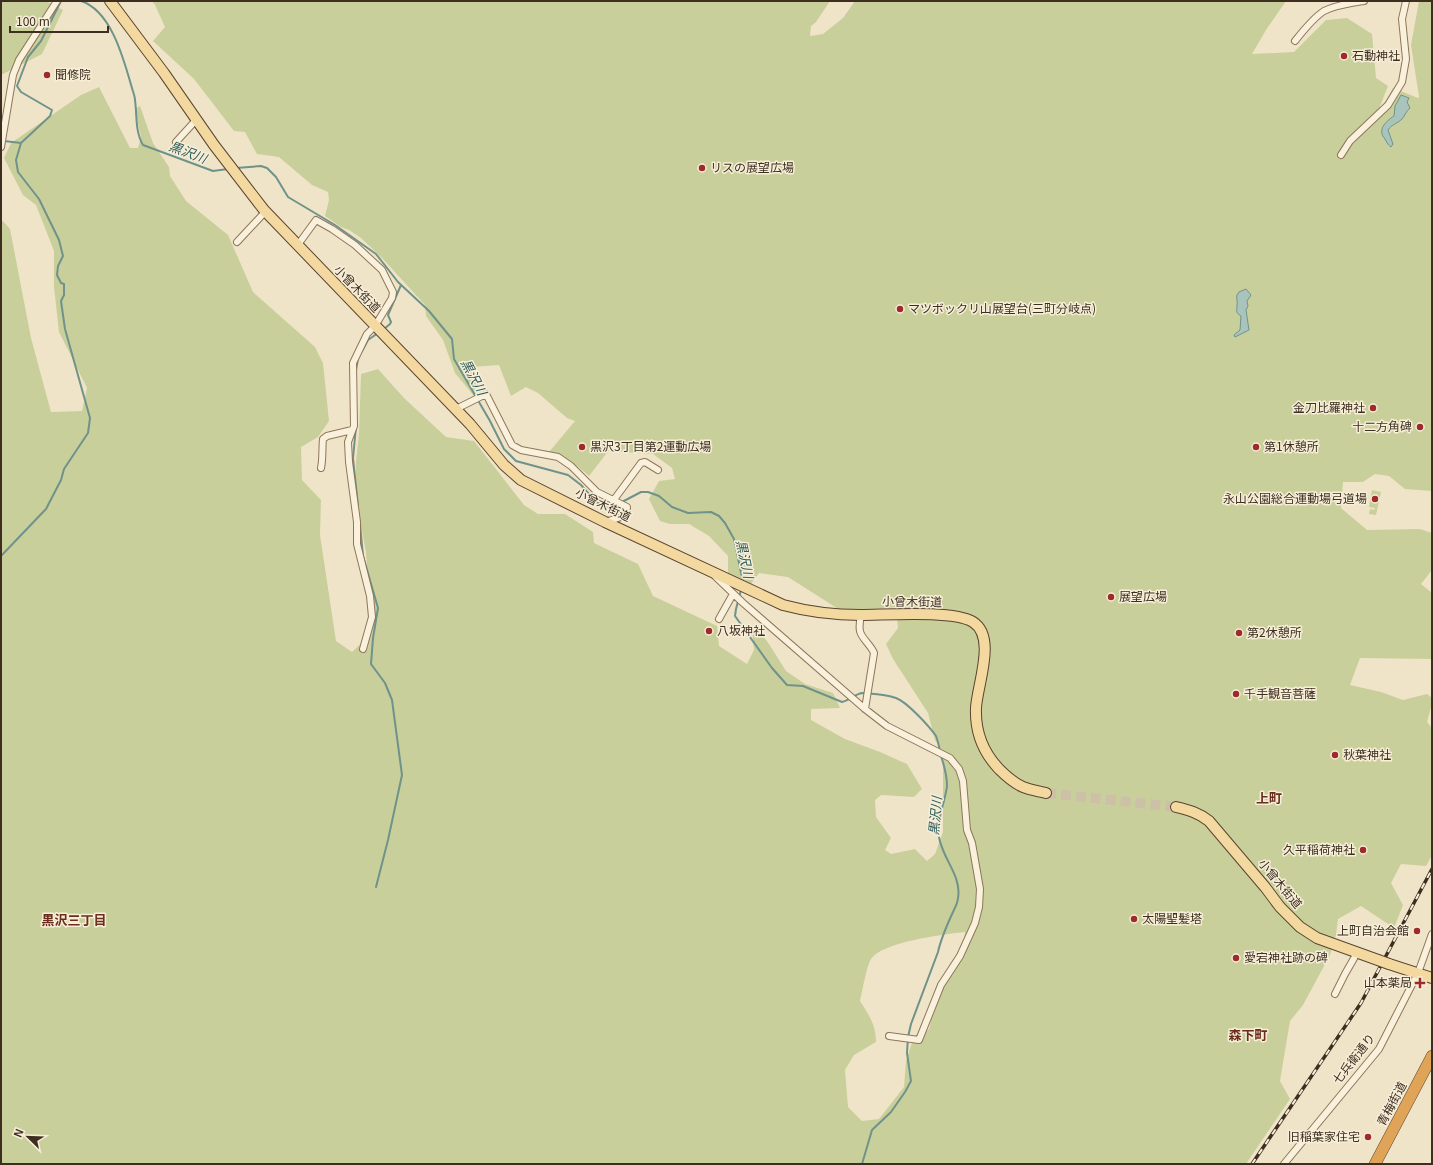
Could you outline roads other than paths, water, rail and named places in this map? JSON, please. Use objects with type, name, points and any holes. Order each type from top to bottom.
[{"type":"highway","name":"青梅街道","points":[[1376,1164],[1432,1056]]},
{"type":"main road","name":"小曾木街道","points":[[110,1],[266,212],[378,330],[456,409],[486,442],[504,465],[521,480],[605,522],[709,571],[739,591],[783,605],[803,610],[832,614],[910,614],[947,616],[962,618],[972,622],[980,629],[986,647],[976,708],[979,738],[992,763],[1006,776],[1023,787],[1046,793]]},
{"type":"main road","name":"小曾木街道","points":[[1176,807],[1190,810],[1209,821],[1280,907],[1300,927],[1317,938],[1418,973]]},
{"type":"main road","points":[[1418,973],[1432,978]]},
{"type":"street","points":[[1,147],[13,75],[20,60],[57,1]]},
{"type":"street","points":[[1295,41],[1307,26],[1324,12],[1338,6],[1364,1]]},
{"type":"street","points":[[1341,155],[1350,141],[1388,105],[1402,82],[1406,59],[1402,19],[1406,1]]},
{"type":"street","points":[[176,142],[197,119]]},
{"type":"street","points":[[236,242],[266,212]]},
{"type":"street","points":[[297,246],[316,220],[356,245],[382,270],[393,292],[392,298],[378,330],[367,334],[353,363],[354,426],[348,442],[349,462],[357,522],[357,544],[370,596],[372,616],[363,649]]},
{"type":"street","points":[[456,409],[486,394],[512,445],[521,450],[552,455],[566,462],[597,492],[627,507],[627,511],[623,516],[605,522]]},
{"type":"street","points":[[320,468],[322,462],[323,439],[327,436],[352,430]]},
{"type":"street","points":[[614,501],[641,463],[645,462],[658,470]]},
{"type":"street","points":[[739,591],[742,602],[865,709],[887,726],[946,755],[959,769],[963,781],[967,830],[972,843],[980,889],[979,907],[975,923],[960,956],[941,985],[919,1040],[889,1036]]},
{"type":"street","points":[[719,619],[739,591]]},
{"type":"street","points":[[861,615],[860,631],[862,636],[871,646],[874,653],[865,709]]},
{"type":"street","name":"七兵衛通り","points":[[1284,1164],[1379,1049],[1418,973],[1432,934]]},
{"type":"street","points":[[1335,994],[1357,953]]},
{"type":"water","points":[[1401,95],[1409,98],[1407,102],[1410,108],[1402,119],[1391,126],[1388,130],[1393,144],[1391,147],[1383,136],[1382,129],[1383,126],[1394,116],[1395,106]]},
{"type":"water","points":[[1246,289],[1251,295],[1247,301],[1248,306],[1246,310],[1249,330],[1235,337],[1234,335],[1240,330],[1241,316],[1237,312],[1237,295],[1239,292]]},
{"type":"waterway","points":[[4,141],[21,143],[50,116],[52,110],[21,92],[17,86],[28,57],[41,41],[61,1]]},
{"type":"waterway","name":"黒沢川","points":[[81,1],[92,7],[101,15],[109,26],[121,51],[134,96],[137,129],[143,145],[213,171],[228,169]]},
{"type":"waterway","points":[[1,556],[46,509],[61,480],[64,469],[88,433],[90,418],[65,329],[61,301],[64,295],[64,284],[61,283],[57,275],[58,266],[63,256],[59,240],[39,199],[18,172],[16,160],[21,143]]},
{"type":"waterway","name":"黒沢川","points":[[236,168],[261,166],[267,168],[276,177],[288,197],[335,225],[376,254],[398,282],[429,311],[452,339],[454,359],[490,421],[504,449],[516,461],[568,475],[581,485],[596,502],[609,508],[618,504]]},
{"type":"waterway","points":[[384,329],[391,322],[388,315],[401,285]]},
{"type":"waterway","points":[[362,351],[368,340],[378,333]]},
{"type":"waterway","points":[[356,370],[358,359]]},
{"type":"waterway","points":[[356,427],[353,458],[358,506]]},
{"type":"waterway","name":"黒沢川","points":[[622,502],[641,492],[648,492],[659,496],[672,507],[688,513],[711,512],[719,516],[725,523],[734,539],[743,582]]},
{"type":"waterway","points":[[360,524],[363,556],[378,608],[373,638],[371,664],[385,683],[392,700],[402,775],[376,887]]},
{"type":"waterway","name":"黒沢川","points":[[741,590],[735,616],[772,668],[787,685],[803,686],[842,702],[862,693],[884,695],[901,700],[912,709],[933,732],[936,736],[940,751]]},
{"type":"waterway","name":"黒沢川","points":[[862,1164],[872,1130],[891,1112],[911,1081],[907,1053],[911,1024],[938,952],[942,937],[958,900],[955,875],[941,845],[938,831],[947,786],[941,756]]},
{"type":"tunnel","points":[[1046,793],[1176,807]]},
{"type":"railway","points":[[1252,1164],[1361,1003],[1432,869]]},
{"type":"place","name":"石動神社","points":[[1344,56]]},
{"type":"place","name":"聞修院","points":[[47,75]]},
{"type":"place","name":"リスの展望広場","points":[[702,168]]},
{"type":"place","name":"マツボックリ山展望台(三町分岐点)","points":[[900,309]]},
{"type":"place","name":"金刀比羅神社","points":[[1373,408]]},
{"type":"place","name":"十二方角碑","points":[[1420,427]]},
{"type":"place","name":"黒沢3丁目第2運動広場","points":[[582,447]]},
{"type":"place","name":"第1休憩所","points":[[1256,447]]},
{"type":"place","name":"永山公園総合運動場弓道場","points":[[1375,499]]},
{"type":"place","name":"展望広場","points":[[1111,597]]},
{"type":"place","name":"八坂神社","points":[[709,631]]},
{"type":"place","name":"第2休憩所","points":[[1239,633]]},
{"type":"place","name":"千手観音菩薩","points":[[1236,694]]},
{"type":"place","name":"秋葉神社","points":[[1335,755]]},
{"type":"place","name":"久平稲荷神社","points":[[1363,850]]},
{"type":"place","name":"太陽聖髪塔","points":[[1134,919]]},
{"type":"place","name":"上町自治会館","points":[[1417,931]]},
{"type":"place","name":"愛宕神社跡の碑","points":[[1236,958]]},
{"type":"place","name":"山本薬局","points":[[1420,983]]},
{"type":"place","name":"旧稲葉家住宅","points":[[1368,1137]]},
{"type":"district","name":"上町","points":[[1269,798]]},
{"type":"district","name":"黒沢三丁目","points":[[74,920]]},
{"type":"district","name":"森下町","points":[[1248,1035]]}]
